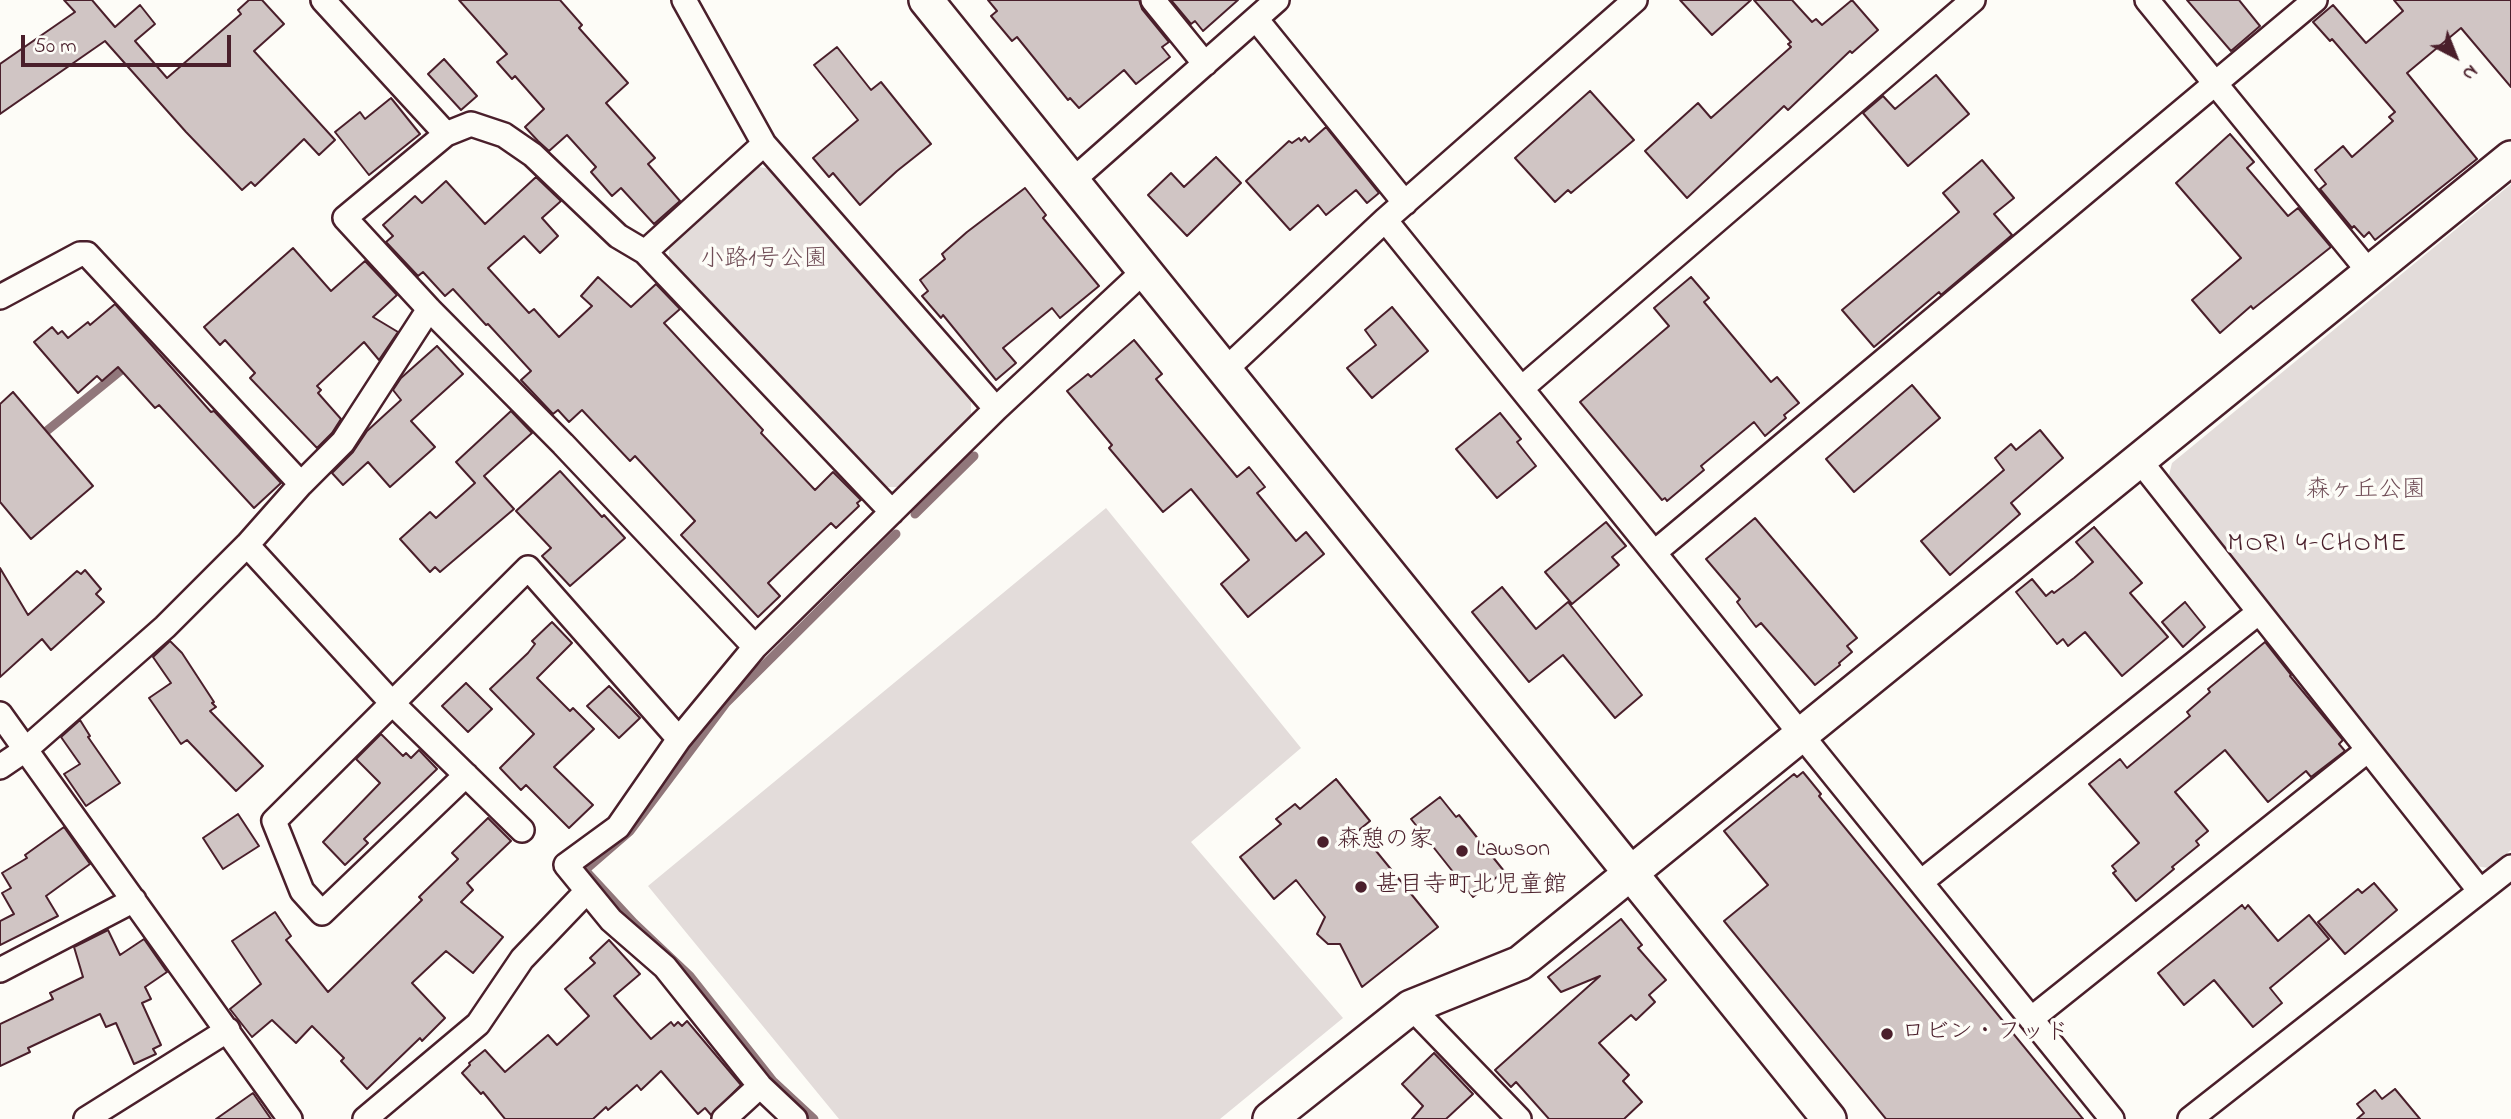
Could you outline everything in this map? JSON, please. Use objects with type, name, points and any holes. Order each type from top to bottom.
[{"type":"street","points":[[684,0],[764,144],[996,409]]},
{"type":"street","points":[[926,0],[1829,1119]]},
{"type":"street","points":[[1153,0],[1205,64]]},
{"type":"street","points":[[1072,181],[1277,0]]},
{"type":"street","points":[[1224,371],[1385,220],[1635,0]]},
{"type":"street","points":[[1522,388],[1973,0]]},
{"type":"street","points":[[2147,0],[2370,273]]},
{"type":"street","points":[[1655,552],[2315,0]]},
{"type":"street","points":[[334,4],[446,134]]},
{"type":"street","points":[[1256,19],[1405,203]]},
{"type":"street","points":[[755,647],[563,444],[429,309],[345,218],[446,134],[471,124],[504,135],[533,155],[618,236],[645,252],[892,512]]},
{"type":"street","points":[[645,252],[764,144]]},
{"type":"street","points":[[1270,1119],[1411,1007],[1520,963],[2511,158]]},
{"type":"street","points":[[1385,220],[2112,1119]]},
{"type":"street","points":[[0,297],[80,254],[87,254],[301,484]]},
{"type":"street","points":[[794,1119],[760,1086],[665,967],[611,920],[566,865],[618,827],[679,739],[755,647],[996,409],[1144,271]]},
{"type":"street","points":[[0,767],[25,750],[165,627],[247,545],[343,442],[429,309]]},
{"type":"street","points":[[2140,461],[2480,891]]},
{"type":"street","points":[[247,545],[392,703],[522,830]]},
{"type":"street","points":[[466,775],[322,913],[302,891],[274,821],[528,568],[679,739]]},
{"type":"street","points":[[1921,881],[2259,612]]},
{"type":"street","points":[[0,714],[290,1119]]},
{"type":"street","points":[[2031,1019],[2368,750]]},
{"type":"street","points":[[2190,1119],[2511,867]]},
{"type":"street","points":[[365,1119],[478,1024],[522,959],[587,891]]},
{"type":"street","points":[[0,970],[134,900]]},
{"type":"street","points":[[1411,1007],[1519,1119]]},
{"type":"street","points":[[86,1119],[228,1030]]},
{"type":"street","points":[[724,1119],[760,1086]]},
{"type":"green space","name":"小路1号公園","points":[[758,167],[773,169],[971,400],[971,415],[898,487],[887,487],[669,259],[669,247]]},
{"type":"green space","name":"森ヶ丘公園","points":[[2511,184],[2511,850],[2489,868],[2475,866],[2169,475],[2172,463]]},
{"type":"green space","points":[[1106,508],[1301,748],[1191,842],[1343,1018],[1220,1119],[839,1119],[648,886]]},
{"type":"building","points":[[64,0],[92,0],[115,27],[140,5],[155,24],[135,41],[167,78],[241,14],[238,10],[249,0],[262,0],[284,24],[254,51],[335,140],[319,155],[304,139],[255,186],[251,182],[242,190],[105,41],[0,114],[0,64],[75,12]]},
{"type":"building","points":[[459,0],[560,0],[582,25],[579,28],[628,83],[606,103],[655,158],[648,164],[680,201],[654,224],[621,188],[612,196],[591,172],[596,167],[567,135],[549,151],[538,141],[525,127],[544,109],[515,76],[512,79],[497,62],[507,54]]},
{"type":"building","points":[[988,0],[1139,0],[1142,9],[1169,42],[1162,47],[1170,57],[1136,84],[1124,70],[1079,108],[1070,98],[1068,100],[1017,37],[1012,41],[991,16],[997,11]]},
{"type":"building","points":[[1171,0],[1238,0],[1203,31],[1195,21],[1191,24]]},
{"type":"building","points":[[1680,0],[1751,0],[1712,35]]},
{"type":"building","points":[[1754,0],[1792,0],[1812,22],[1816,19],[1822,25],[1852,0],[1878,30],[1852,53],[1850,51],[1788,110],[1784,106],[1687,198],[1645,151],[1698,103],[1711,118],[1791,47],[1788,44],[1791,42]]},
{"type":"building","points":[[2187,0],[2239,0],[2260,26],[2231,51]]},
{"type":"building","points":[[2394,0],[2511,0],[2511,87],[2461,28],[2407,73],[2477,159],[2375,240],[2369,232],[2364,237],[2354,226],[2352,228],[2320,189],[2326,184],[2315,170],[2343,146],[2352,157],[2393,121],[2389,117],[2395,112],[2332,39],[2330,41],[2313,22],[2333,5],[2366,43],[2403,11]]},
{"type":"building","points":[[837,47],[871,90],[881,82],[931,144],[860,205],[833,173],[829,177],[813,158],[858,120],[814,65]]},
{"type":"building","points":[[444,59],[477,96],[461,110],[428,74]]},
{"type":"building","points":[[1936,75],[1969,114],[1908,166],[1863,113],[1883,96],[1895,109]]},
{"type":"building","points":[[1590,91],[1634,140],[1571,193],[1568,190],[1555,202],[1515,158]]},
{"type":"building","points":[[391,98],[420,134],[369,175],[335,132],[360,112],[365,119]]},
{"type":"building","points":[[1326,127],[1379,193],[1367,203],[1356,190],[1326,215],[1318,205],[1290,230],[1246,181],[1289,141],[1292,143],[1299,138],[1301,141],[1305,137],[1309,142]]},
{"type":"building","points":[[2230,134],[2254,162],[2247,168],[2288,216],[2298,208],[2331,247],[2253,309],[2251,306],[2220,333],[2192,300],[2241,258],[2176,183]]},
{"type":"building","points":[[1216,157],[1241,183],[1187,236],[1148,195],[1171,173],[1184,187]]},
{"type":"building","points":[[1982,160],[2014,198],[1994,214],[2012,235],[1874,347],[1842,310],[1959,212],[1943,193]]},
{"type":"building","points":[[536,177],[561,201],[542,218],[558,236],[540,253],[524,236],[488,268],[529,313],[534,309],[559,337],[592,306],[581,296],[598,277],[631,307],[656,284],[680,309],[664,323],[815,490],[833,472],[861,500],[857,503],[859,506],[836,528],[831,523],[768,583],[780,596],[758,617],[681,535],[695,521],[635,456],[630,461],[582,410],[569,422],[558,410],[553,414],[521,380],[531,371],[488,324],[486,325],[453,289],[445,296],[423,272],[418,276],[386,242],[393,236],[383,225],[415,196],[422,203],[446,181],[485,224]]},
{"type":"building","points":[[1025,188],[1046,215],[1043,218],[1099,286],[1060,318],[1052,308],[1003,348],[1016,363],[996,380],[943,315],[941,318],[922,296],[928,291],[920,280],[945,259],[942,254],[967,232]]},
{"type":"building","points":[[293,248],[331,291],[365,261],[397,295],[373,317],[398,332],[379,360],[364,342],[317,386],[321,390],[318,393],[341,419],[317,448],[250,378],[255,373],[225,340],[220,345],[204,327]]},
{"type":"building","points":[[1691,277],[1709,298],[1704,302],[1771,382],[1777,377],[1799,403],[1765,436],[1754,422],[1701,466],[1704,470],[1667,501],[1665,498],[1662,500],[1580,402],[1669,326],[1654,308]]},
{"type":"building","points":[[115,304],[211,412],[214,411],[281,483],[254,508],[159,405],[155,408],[118,367],[102,381],[97,376],[78,393],[34,342],[52,327],[58,334],[62,331],[68,338],[88,322],[90,325]]},
{"type":"building","points":[[1392,307],[1428,351],[1372,398],[1347,368],[1376,345],[1365,330]]},
{"type":"building","points":[[1134,340],[1162,374],[1156,379],[1237,477],[1249,467],[1265,487],[1257,493],[1296,541],[1306,532],[1324,554],[1248,617],[1221,584],[1249,560],[1191,489],[1163,512],[1109,448],[1112,445],[1067,391],[1088,374],[1091,377]]},
{"type":"building","points":[[437,346],[463,374],[411,421],[435,447],[390,487],[368,462],[343,485],[332,473],[353,452],[367,431],[401,400],[393,390],[401,378]]},
{"type":"building","points":[[1912,385],[1940,418],[1854,492],[1826,459]]},
{"type":"building","points":[[13,392],[93,486],[31,539],[0,502],[0,404]]},
{"type":"building","points":[[511,411],[532,433],[484,476],[514,509],[440,572],[435,567],[430,572],[400,539],[430,512],[436,518],[475,483],[456,462]]},
{"type":"building","points":[[1500,413],[1521,439],[1517,442],[1536,466],[1497,498],[1456,449]]},
{"type":"building","points":[[2040,430],[2063,458],[2011,503],[2020,514],[1950,575],[1921,541],[2004,470],[1995,458],[2011,444],[2016,450]]},
{"type":"building","points":[[560,471],[625,538],[570,586],[542,556],[551,548],[516,511]]},
{"type":"building","points":[[1755,518],[1857,638],[1847,646],[1852,652],[1815,685],[1761,623],[1756,627],[1737,602],[1740,599],[1706,559]]},
{"type":"building","points":[[1606,522],[1626,546],[1612,557],[1619,565],[1572,604],[1545,572]]},
{"type":"building","points":[[2094,527],[2142,583],[2130,593],[2168,637],[2122,676],[2085,632],[2068,646],[2063,639],[2057,644],[2016,592],[2032,579],[2046,596],[2074,578],[2093,562],[2076,542]]},
{"type":"building","points":[[0,568],[28,615],[77,571],[81,574],[85,570],[101,589],[96,594],[104,602],[51,650],[42,639],[0,677]]},
{"type":"building","points":[[1502,587],[1536,629],[1568,602],[1642,695],[1615,718],[1563,655],[1529,682],[1472,612]]},
{"type":"building","points":[[2185,602],[2205,627],[2183,647],[2162,622]]},
{"type":"building","points":[[552,622],[572,643],[537,678],[570,711],[573,708],[594,729],[554,767],[593,805],[569,828],[526,785],[521,790],[500,768],[534,734],[490,689],[528,653],[535,644],[532,641]]},
{"type":"building","points":[[170,641],[182,653],[214,702],[212,703],[216,707],[210,711],[263,766],[236,791],[187,740],[181,744],[149,698],[171,683],[153,657]]},
{"type":"building","points":[[2265,642],[2343,740],[2339,744],[2345,751],[2311,777],[2306,771],[2268,802],[2225,750],[2175,792],[2208,831],[2196,841],[2199,845],[2136,901],[2113,873],[2116,871],[2112,866],[2139,843],[2089,784],[2120,759],[2127,768],[2190,716],[2187,712],[2210,692],[2208,689]]},
{"type":"building","points":[[466,683],[492,709],[468,732],[442,706]]},
{"type":"building","points":[[609,686],[640,718],[619,738],[587,706]]},
{"type":"building","points":[[80,720],[90,736],[88,737],[120,783],[86,806],[64,774],[80,764],[61,737]]},
{"type":"building","points":[[381,734],[403,756],[406,753],[411,758],[419,750],[437,769],[364,839],[368,843],[345,865],[323,842],[380,783],[356,759]]},
{"type":"building","points":[[1803,772],[1821,794],[1819,796],[2083,1119],[1886,1119],[1724,921],[1768,885],[1724,831],[1794,774],[1797,777]]},
{"type":"building","points":[[1336,779],[1370,821],[1359,830],[1438,927],[1362,987],[1340,944],[1328,944],[1317,934],[1325,917],[1296,880],[1274,899],[1240,857],[1281,824],[1276,819],[1295,804],[1300,809]]},
{"type":"building","points":[[1440,797],[1456,817],[1459,815],[1504,871],[1473,897],[1411,819]]},
{"type":"building","points":[[238,814],[259,846],[223,869],[203,838]]},
{"type":"building","points":[[488,818],[511,841],[467,883],[473,890],[461,902],[503,937],[473,973],[446,951],[412,983],[445,1018],[422,1041],[420,1038],[367,1089],[341,1061],[344,1058],[312,1026],[296,1043],[272,1020],[252,1037],[230,1009],[261,984],[232,941],[275,912],[291,936],[286,940],[328,992],[422,900],[419,897],[458,859],[452,853]]},
{"type":"building","points":[[64,827],[90,864],[46,896],[58,916],[0,945],[0,921],[14,914],[2,893],[11,888],[2,873],[27,858],[25,855]]},
{"type":"building","points":[[2374,883],[2397,910],[2345,954],[2318,922],[2358,889],[2362,893]]},
{"type":"building","points":[[2242,905],[2245,909],[2248,905],[2278,941],[2309,915],[2329,939],[2270,988],[2282,1003],[2253,1027],[2214,980],[2184,1005],[2158,973]]},
{"type":"building","points":[[1621,919],[1642,945],[1638,948],[1666,980],[1649,995],[1655,1002],[1636,1020],[1631,1015],[1599,1043],[1629,1075],[1623,1081],[1642,1102],[1624,1119],[1549,1119],[1516,1082],[1511,1087],[1495,1070],[1600,976],[1561,992],[1548,977]]},
{"type":"building","points":[[108,930],[120,955],[144,939],[167,972],[145,987],[151,999],[142,1003],[161,1045],[153,1049],[156,1054],[134,1064],[116,1023],[106,1027],[100,1014],[28,1048],[30,1052],[0,1066],[0,1024],[53,999],[50,993],[83,977],[74,947]]},
{"type":"building","points":[[609,940],[640,974],[614,996],[651,1039],[671,1022],[674,1026],[678,1022],[682,1026],[687,1021],[741,1085],[711,1115],[705,1108],[698,1114],[661,1071],[641,1090],[637,1085],[593,1119],[505,1119],[483,1092],[481,1094],[462,1073],[469,1063],[485,1050],[505,1072],[548,1035],[557,1045],[589,1016],[565,989],[595,963],[590,958]]},
{"type":"building","points":[[1434,1053],[1473,1094],[1446,1119],[1412,1119],[1423,1106],[1402,1084]]},
{"type":"building","points":[[2395,1089],[2420,1119],[2357,1119],[2364,1113],[2357,1104],[2375,1090],[2382,1099]]},
{"type":"building","points":[[253,1093],[271,1119],[216,1119]]},
{"type":"waterway","points":[[38,438],[130,363]]},
{"type":"waterway","points":[[915,514],[974,456]]},
{"type":"waterway","points":[[814,1119],[773,1081],[690,976],[634,923],[585,870],[630,831],[726,703],[896,534]]},
{"type":"place","name":"森憩の家","points":[[1323,842]]},
{"type":"place","name":"Lawson","points":[[1462,851]]},
{"type":"place","name":"甚目寺町北児童館","points":[[1361,887]]},
{"type":"place","name":"ロビン・フッド","points":[[1887,1034]]},
{"type":"district","name":"MORI 4-CHOME","points":[[2318,546]]}]
